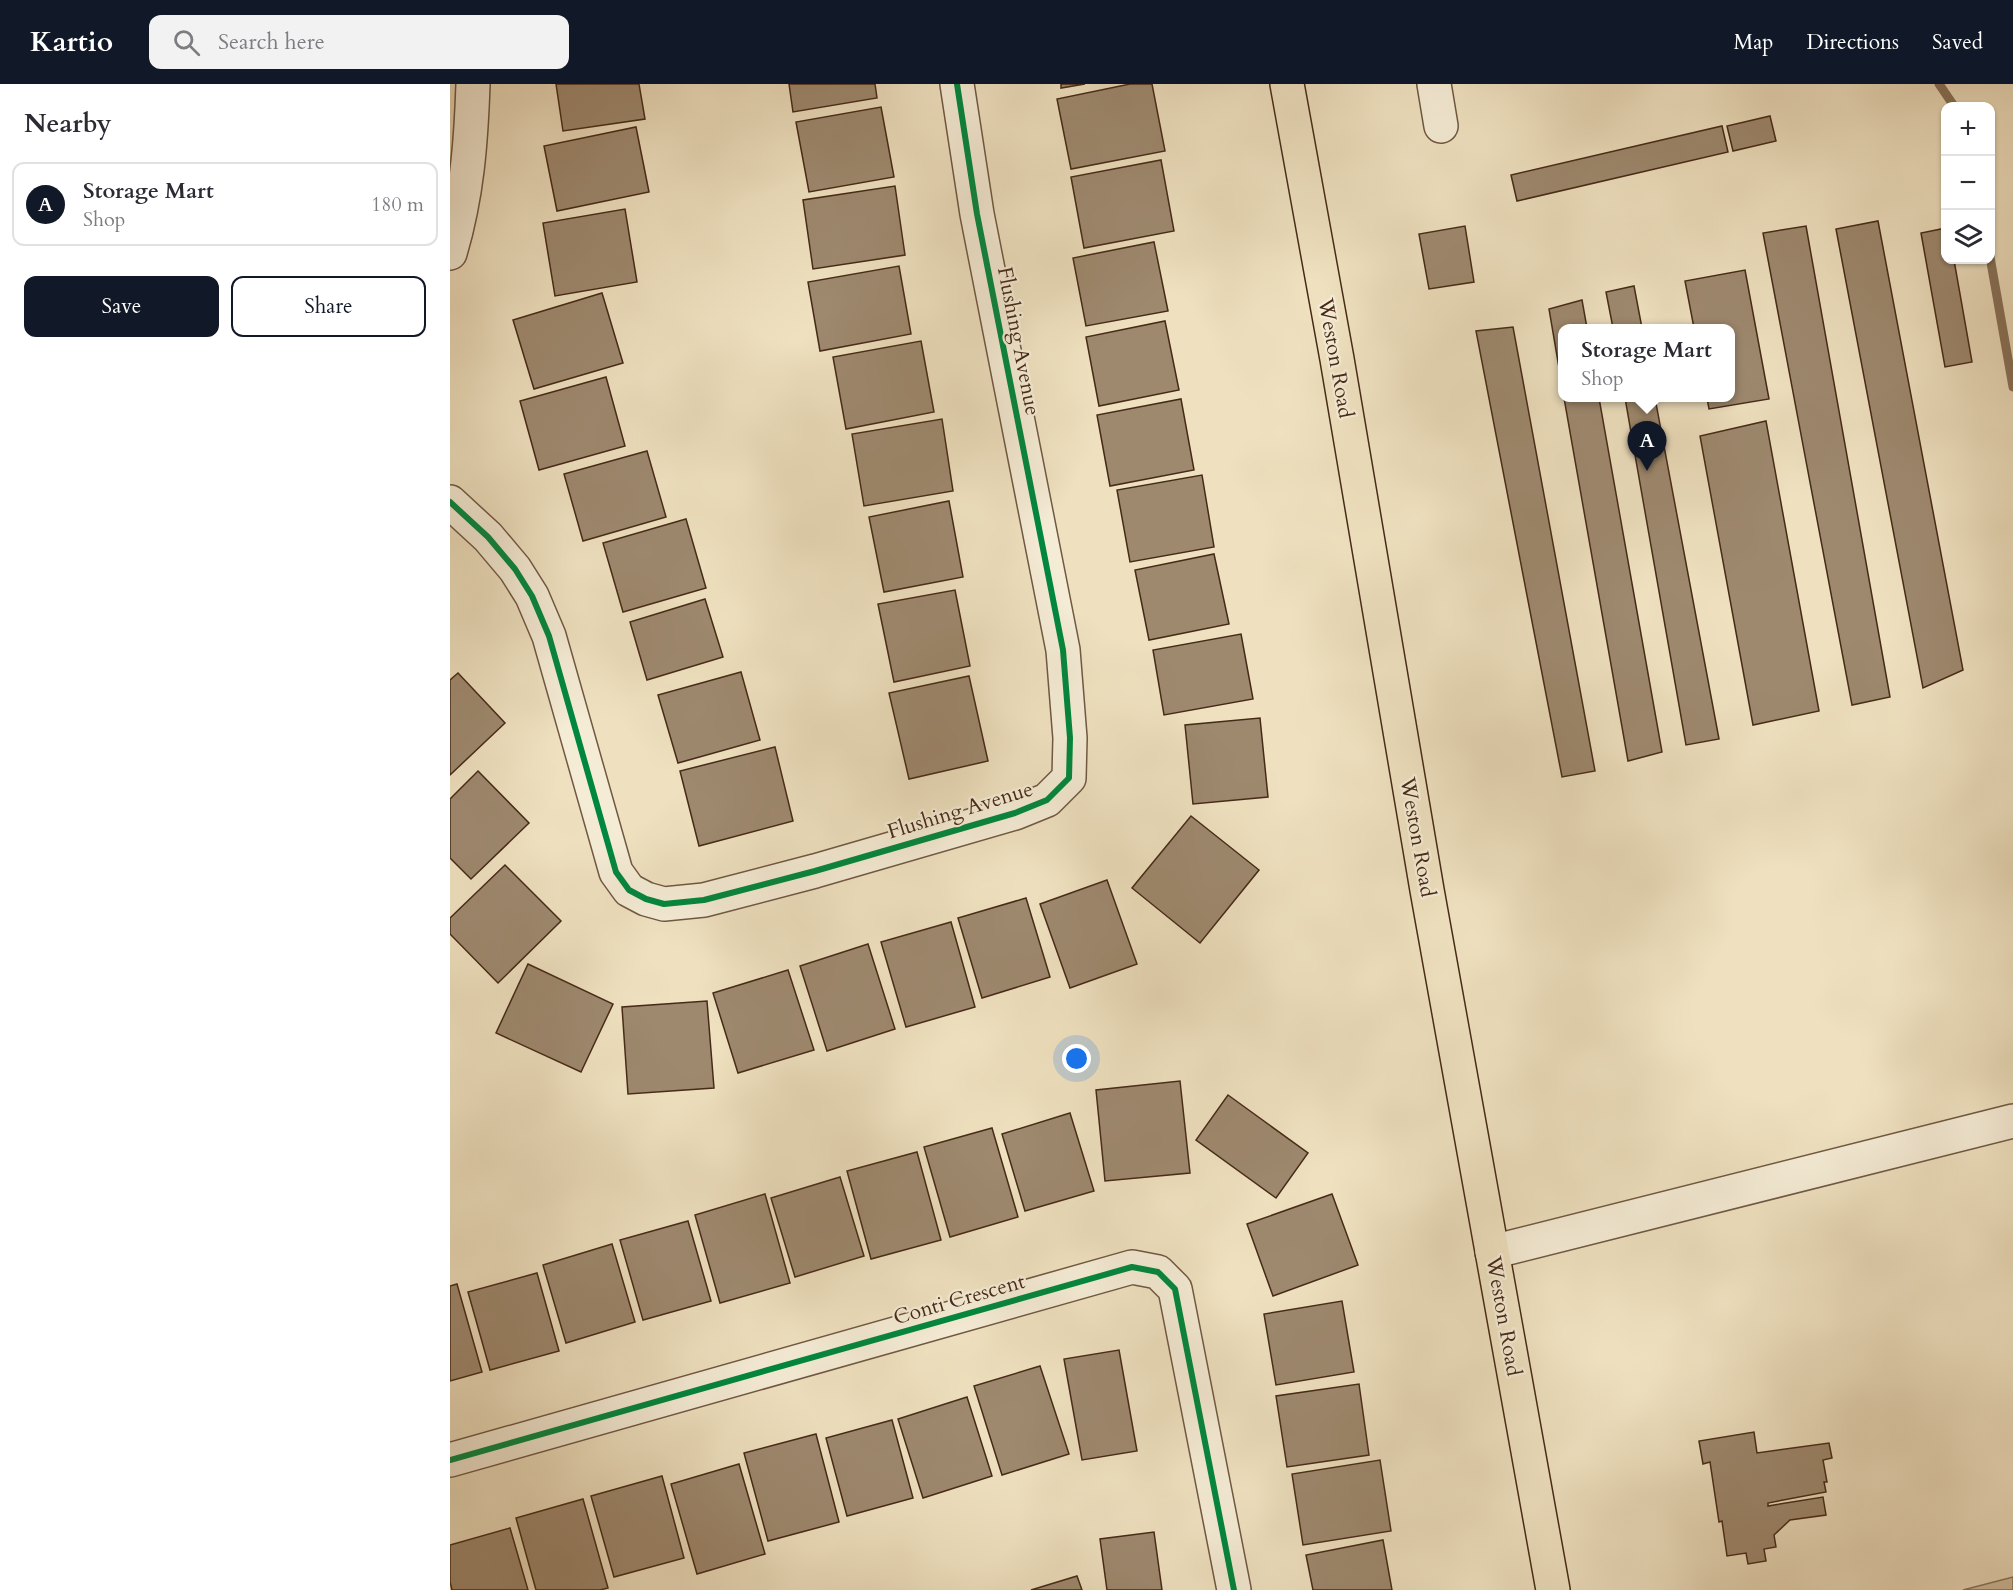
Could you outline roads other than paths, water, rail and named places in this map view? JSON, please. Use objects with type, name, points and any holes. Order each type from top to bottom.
[{"type":"main road","name":"Weston Road","points":[[1287,84],[1339,371],[1425,878],[1553,1590]]},
{"type":"street","points":[[450,253],[460,216],[471,149],[473,84]]},
{"type":"street","name":"Flushing Avenue","points":[[450,502],[488,537],[515,569],[532,596],[549,636],[616,872],[629,890],[646,899],[664,904],[704,900],[815,871],[1016,813],[1047,800],[1069,778],[1070,738],[1063,650],[977,214],[957,84]]},
{"type":"street","points":[[1434,84],[1441,126]]},
{"type":"street","points":[[1492,1252],[2013,1121]]},
{"type":"street","name":"Conti Crescent","points":[[450,1460],[1132,1267],[1158,1272],[1176,1289],[1234,1590]]},
{"type":"waterway","points":[[1939,84],[1951,102]]},
{"type":"waterway","points":[[1991,264],[2013,387]]},
{"type":"place","name":"Storage Mart","points":[[1647,471]]}]
